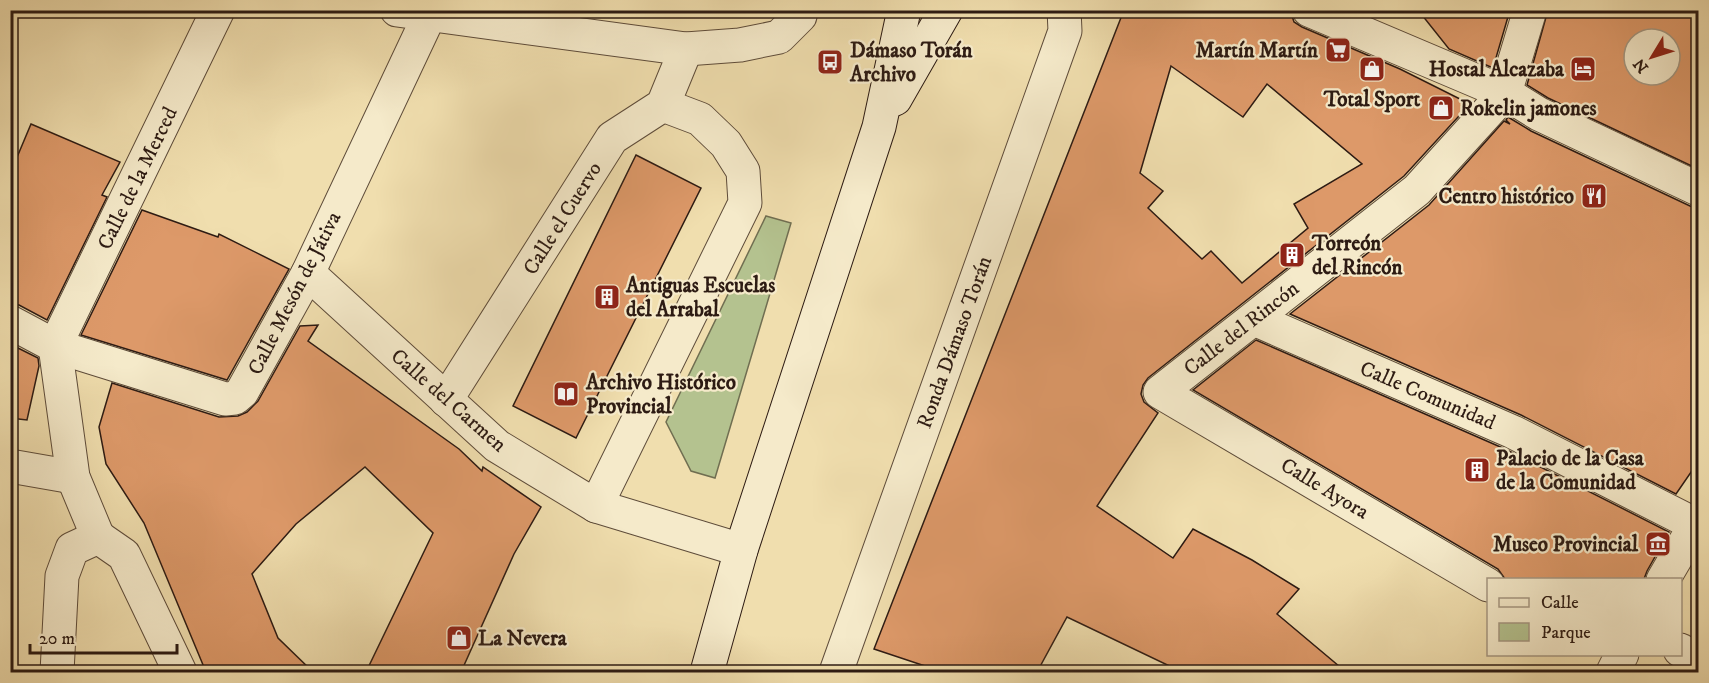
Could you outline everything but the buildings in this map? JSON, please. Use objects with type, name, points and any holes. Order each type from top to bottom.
[{"type":"street","name":"Calle de la Merced","points":[[55,346],[218,10]]},
{"type":"street","points":[[397,10],[686,49],[740,45],[779,36],[800,16],[801,10]]},
{"type":"street","points":[[707,672],[741,550],[879,127],[904,10]]},
{"type":"street","points":[[879,127],[946,10]]},
{"type":"street","name":"Ronda Dámaso Torán","points":[[836,672],[1065,31],[1064,10]]},
{"type":"street","points":[[1309,10],[1505,93],[1539,114],[1698,189]]},
{"type":"street","points":[[1505,93],[1530,10]]},
{"type":"street","name":"Calle Mesón de Játiva","points":[[55,346],[225,399],[236,398],[243,392],[308,273],[429,16]]},
{"type":"street","points":[[596,506],[745,203],[743,171],[726,144],[700,119],[663,105],[686,49]]},
{"type":"street","name":"Calle del Rincón","points":[[1160,392],[1417,190],[1505,93]]},
{"type":"street","name":"Calle el Cuervo","points":[[446,400],[612,138],[663,105]]},
{"type":"street","name":"Calle del Carmen","points":[[308,273],[497,446],[596,506],[741,550]]},
{"type":"street","name":"Calle Comunidad","points":[[1254,319],[1513,432],[1698,523]]},
{"type":"street","points":[[10,322],[55,346],[73,477],[98,537],[124,555],[180,672]]},
{"type":"street","name":"Calle Ayora","points":[[1160,392],[1487,584]]},
{"type":"street","points":[[10,466],[73,477]]},
{"type":"street","points":[[1664,578],[1698,523]]},
{"type":"street","points":[[57,672],[62,576],[72,549],[98,537]]},
{"type":"street","points":[[1682,651],[1698,659]]},
{"type":"green space","points":[[766,216],[791,223],[715,478],[691,471],[666,422]]},
{"type":"place","name":"Martín Martín","points":[[1338,50]]},
{"type":"place","name":"Dámaso Torán Archivo","points":[[830,62]]},
{"type":"place","name":"Total Sport","points":[[1372,69]]},
{"type":"place","name":"Hostal Alcazaba","points":[[1583,69]]},
{"type":"place","name":"Rokelin jamones","points":[[1441,108]]},
{"type":"place","name":"Centro histórico","points":[[1594,196]]},
{"type":"place","name":"Torreón del Rincón","points":[[1292,255]]},
{"type":"place","name":"Antiguas Escuelas del Arrabal","points":[[607,297]]},
{"type":"place","name":"Archivo Histórico Provincial","points":[[566,394]]},
{"type":"place","name":"Palacio de la Casa de la Comunidad","points":[[1477,470]]},
{"type":"place","name":"Museo Provincial","points":[[1658,544]]},
{"type":"place","name":"La Nevera","points":[[459,638]]}]
